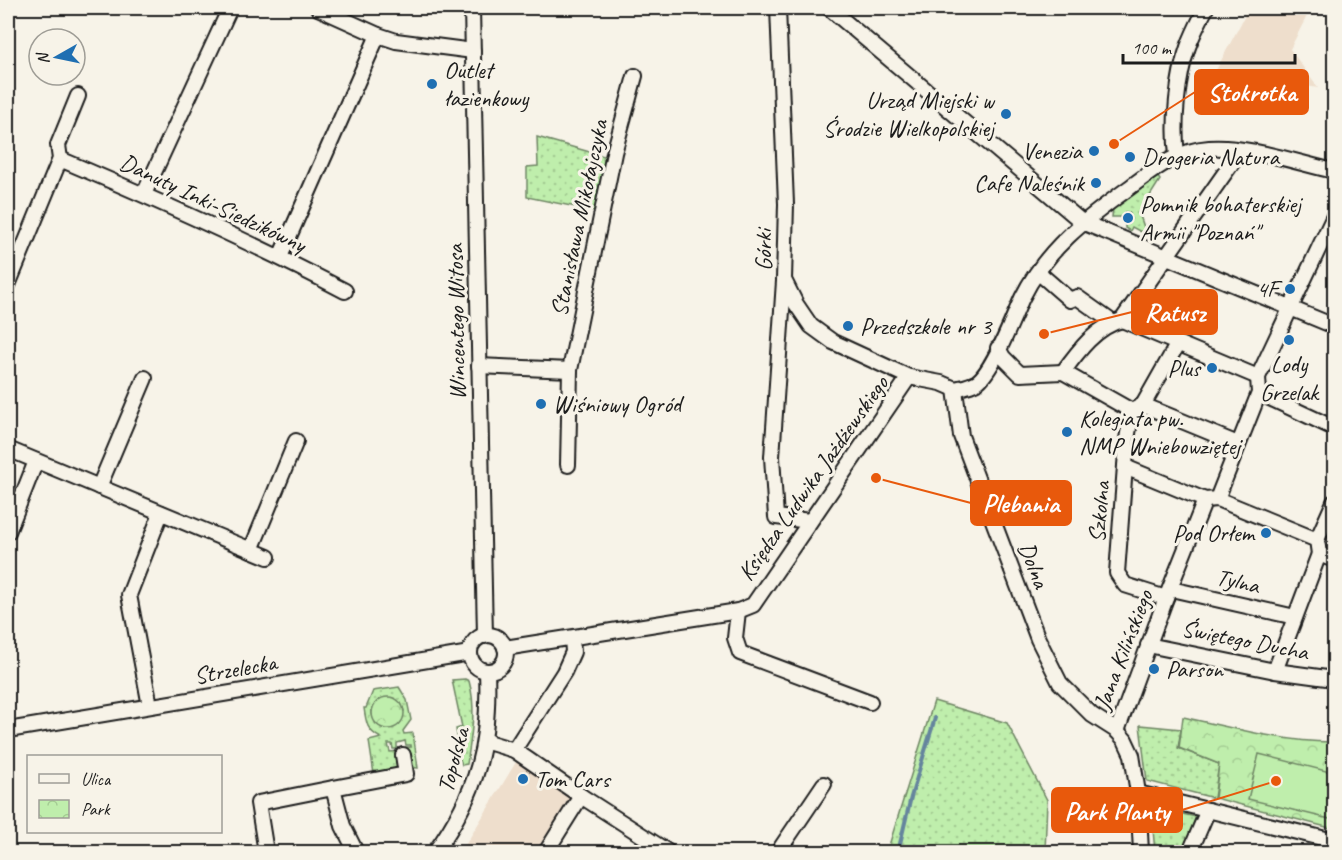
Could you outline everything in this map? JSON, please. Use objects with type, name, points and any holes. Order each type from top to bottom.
[{"type":"street","points":[[144,194],[230,8]]},
{"type":"street","points":[[318,8],[396,41],[473,51]]},
{"type":"street","name":"Wincentego Witosa","points":[[472,8],[485,636]]},
{"type":"street","name":"Górki","points":[[778,8],[786,204],[784,280],[811,326],[833,342],[909,377],[941,382],[955,389]]},
{"type":"street","points":[[829,8],[1082,222],[1335,326]]},
{"type":"street","points":[[1177,155],[1175,130],[1183,65],[1188,46],[1206,8]]},
{"type":"street","points":[[280,257],[378,35]]},
{"type":"street","name":"Stanisława Mikołajczyka","points":[[568,465],[570,370],[615,153],[636,76]]},
{"type":"street","points":[[8,285],[60,159],[58,145],[78,96]]},
{"type":"street","points":[[955,389],[970,385],[987,373],[1024,295],[1051,256],[1082,222],[1177,155],[1209,148],[1241,150],[1335,171]]},
{"type":"street","points":[[1063,372],[1106,325],[1117,321],[1167,256],[1241,150]]},
{"type":"street","name":"Danuty Inki-Siedzikówny","points":[[60,159],[144,194],[280,257],[345,291]]},
{"type":"street","points":[[1335,216],[1258,377],[1259,393],[1335,428]]},
{"type":"street","points":[[1039,273],[1070,300],[1077,297],[1117,321],[1258,377]]},
{"type":"street","points":[[784,280],[771,457],[776,517],[810,521]]},
{"type":"street","name":"Szkolna","points":[[1168,594],[1125,585],[1117,573],[1127,439],[1138,408],[1177,345]]},
{"type":"street","points":[[998,348],[1020,375],[1063,372],[1138,408],[1239,444]]},
{"type":"street","points":[[479,366],[570,370]]},
{"type":"street","name":"Księdza Ludwika Jażdżewskiego","points":[[505,648],[738,611],[753,605],[909,377]]},
{"type":"street","points":[[99,487],[145,378]]},
{"type":"street","name":"Dolna","points":[[955,389],[962,436],[1038,639],[1060,683],[1092,715],[1117,731]]},
{"type":"street","name":"Jana Kilińskiego","points":[[1141,852],[1138,793],[1132,755],[1125,740],[1117,731],[1168,594],[1239,444],[1259,393]]},
{"type":"street","points":[[250,550],[296,441]]},
{"type":"street","points":[[8,449],[268,557]]},
{"type":"street","points":[[8,532],[36,461]]},
{"type":"street","points":[[1125,467],[1211,499],[1318,547],[1335,560]]},
{"type":"street","points":[[1275,671],[1335,502]]},
{"type":"street","points":[[150,706],[129,595],[161,513]]},
{"type":"street","name":"Tylna","points":[[1168,594],[1295,617]]},
{"type":"street","points":[[738,611],[735,638],[740,653],[870,702]]},
{"type":"street","points":[[490,635],[500,639],[505,648],[506,654],[502,664],[492,670],[477,667],[471,659],[473,644],[485,636],[490,635]]},
{"type":"street","points":[[514,750],[564,672],[573,652],[572,638]]},
{"type":"street","name":"Świętego Ducha","points":[[1148,645],[1275,671],[1335,679]]},
{"type":"street","name":"Strzelecka","points":[[8,730],[470,653]]},
{"type":"street","name":"Topolska","points":[[435,852],[458,820],[478,771],[484,741],[487,670]]},
{"type":"street","points":[[484,741],[514,750],[668,852]]},
{"type":"street","points":[[266,852],[258,803],[406,774],[403,755]]},
{"type":"street","points":[[778,852],[824,784]]},
{"type":"street","points":[[333,788],[343,826],[356,852]]},
{"type":"street","points":[[1138,793],[1335,842]]},
{"type":"street","points":[[546,852],[581,796]]},
{"type":"street","points":[[1190,852],[1208,810]]},
{"type":"shaded area","points":[[1249,8],[1311,8],[1290,49],[1318,88],[1270,80],[1259,103],[1206,89]]},
{"type":"shaded area","points":[[524,749],[581,786],[537,852],[461,852]]},
{"type":"green space","points":[[537,137],[611,158],[601,212],[527,197],[527,167],[538,166]]},
{"type":"green space","points":[[1156,174],[1160,180],[1139,213],[1145,230],[1141,232],[1132,227],[1130,231],[1125,228],[1125,224],[1128,224],[1130,213],[1125,212],[1124,217],[1112,217],[1113,207]]},
{"type":"green space","points":[[452,680],[469,681],[473,712],[467,764],[462,765],[456,748],[459,747],[456,729],[462,727]]},
{"type":"green space","points":[[399,687],[407,700],[411,720],[403,731],[404,734],[413,733],[418,768],[410,764],[406,747],[411,747],[411,745],[406,745],[405,741],[397,743],[397,749],[393,749],[392,744],[388,744],[390,752],[398,751],[400,761],[398,769],[374,774],[369,741],[381,738],[368,726],[364,708],[373,691]],"holes":[[[401,703],[404,711],[385,729],[376,724],[372,714],[372,709]]]},
{"type":"green space","points":[[388,697],[399,702],[404,713],[399,724],[388,729],[377,724],[372,713],[377,702]]},
{"type":"green space","points":[[934,701],[1007,723],[1047,800],[1045,852],[887,852]]},
{"type":"green space","points":[[1183,717],[1278,737],[1334,742],[1334,829],[1215,798],[1219,764],[1179,748]]},
{"type":"green space","points":[[1140,725],[1181,729],[1178,748],[1219,764],[1214,798],[1147,781]]},
{"type":"green space","points":[[1259,754],[1334,773],[1334,820],[1248,799]]},
{"type":"green space","points":[[1151,807],[1196,817],[1182,852],[1155,852]]},
{"type":"waterway","points":[[898,852],[911,797],[935,718]]},
{"type":"place","name":"Outlet łazienkowy","points":[[432,84]]},
{"type":"place","name":"Urząd Miejski w Środzie Wielkopolskiej","points":[[1006,114]]},
{"type":"place","name":"Stokrotka","points":[[1114,144]]},
{"type":"place","name":"Venezia","points":[[1094,151]]},
{"type":"place","name":"Drogeria Natura","points":[[1130,157]]},
{"type":"place","name":"Cafe Naleśnik","points":[[1096,183]]},
{"type":"place","name":"Pomnik bohaterskiej Armii \"Poznań\"","points":[[1128,218]]},
{"type":"place","name":"4F","points":[[1290,289]]},
{"type":"place","name":"Przedszkole nr 3","points":[[848,326]]},
{"type":"place","name":"Ratusz","points":[[1044,334]]},
{"type":"place","name":"Lody Grzelak","points":[[1289,340]]},
{"type":"place","name":"Plus","points":[[1212,368]]},
{"type":"place","name":"Wiśniowy Ogród","points":[[541,404]]},
{"type":"place","name":"Kolegiata pw. NMP Wniebowziętej","points":[[1067,432]]},
{"type":"place","name":"Plebania","points":[[876,478]]},
{"type":"place","name":"Pod Orłem","points":[[1266,533]]},
{"type":"place","name":"Parson","points":[[1154,669]]},
{"type":"place","name":"Tom Cars","points":[[523,779]]},
{"type":"place","name":"Park Planty","points":[[1276,781]]}]
